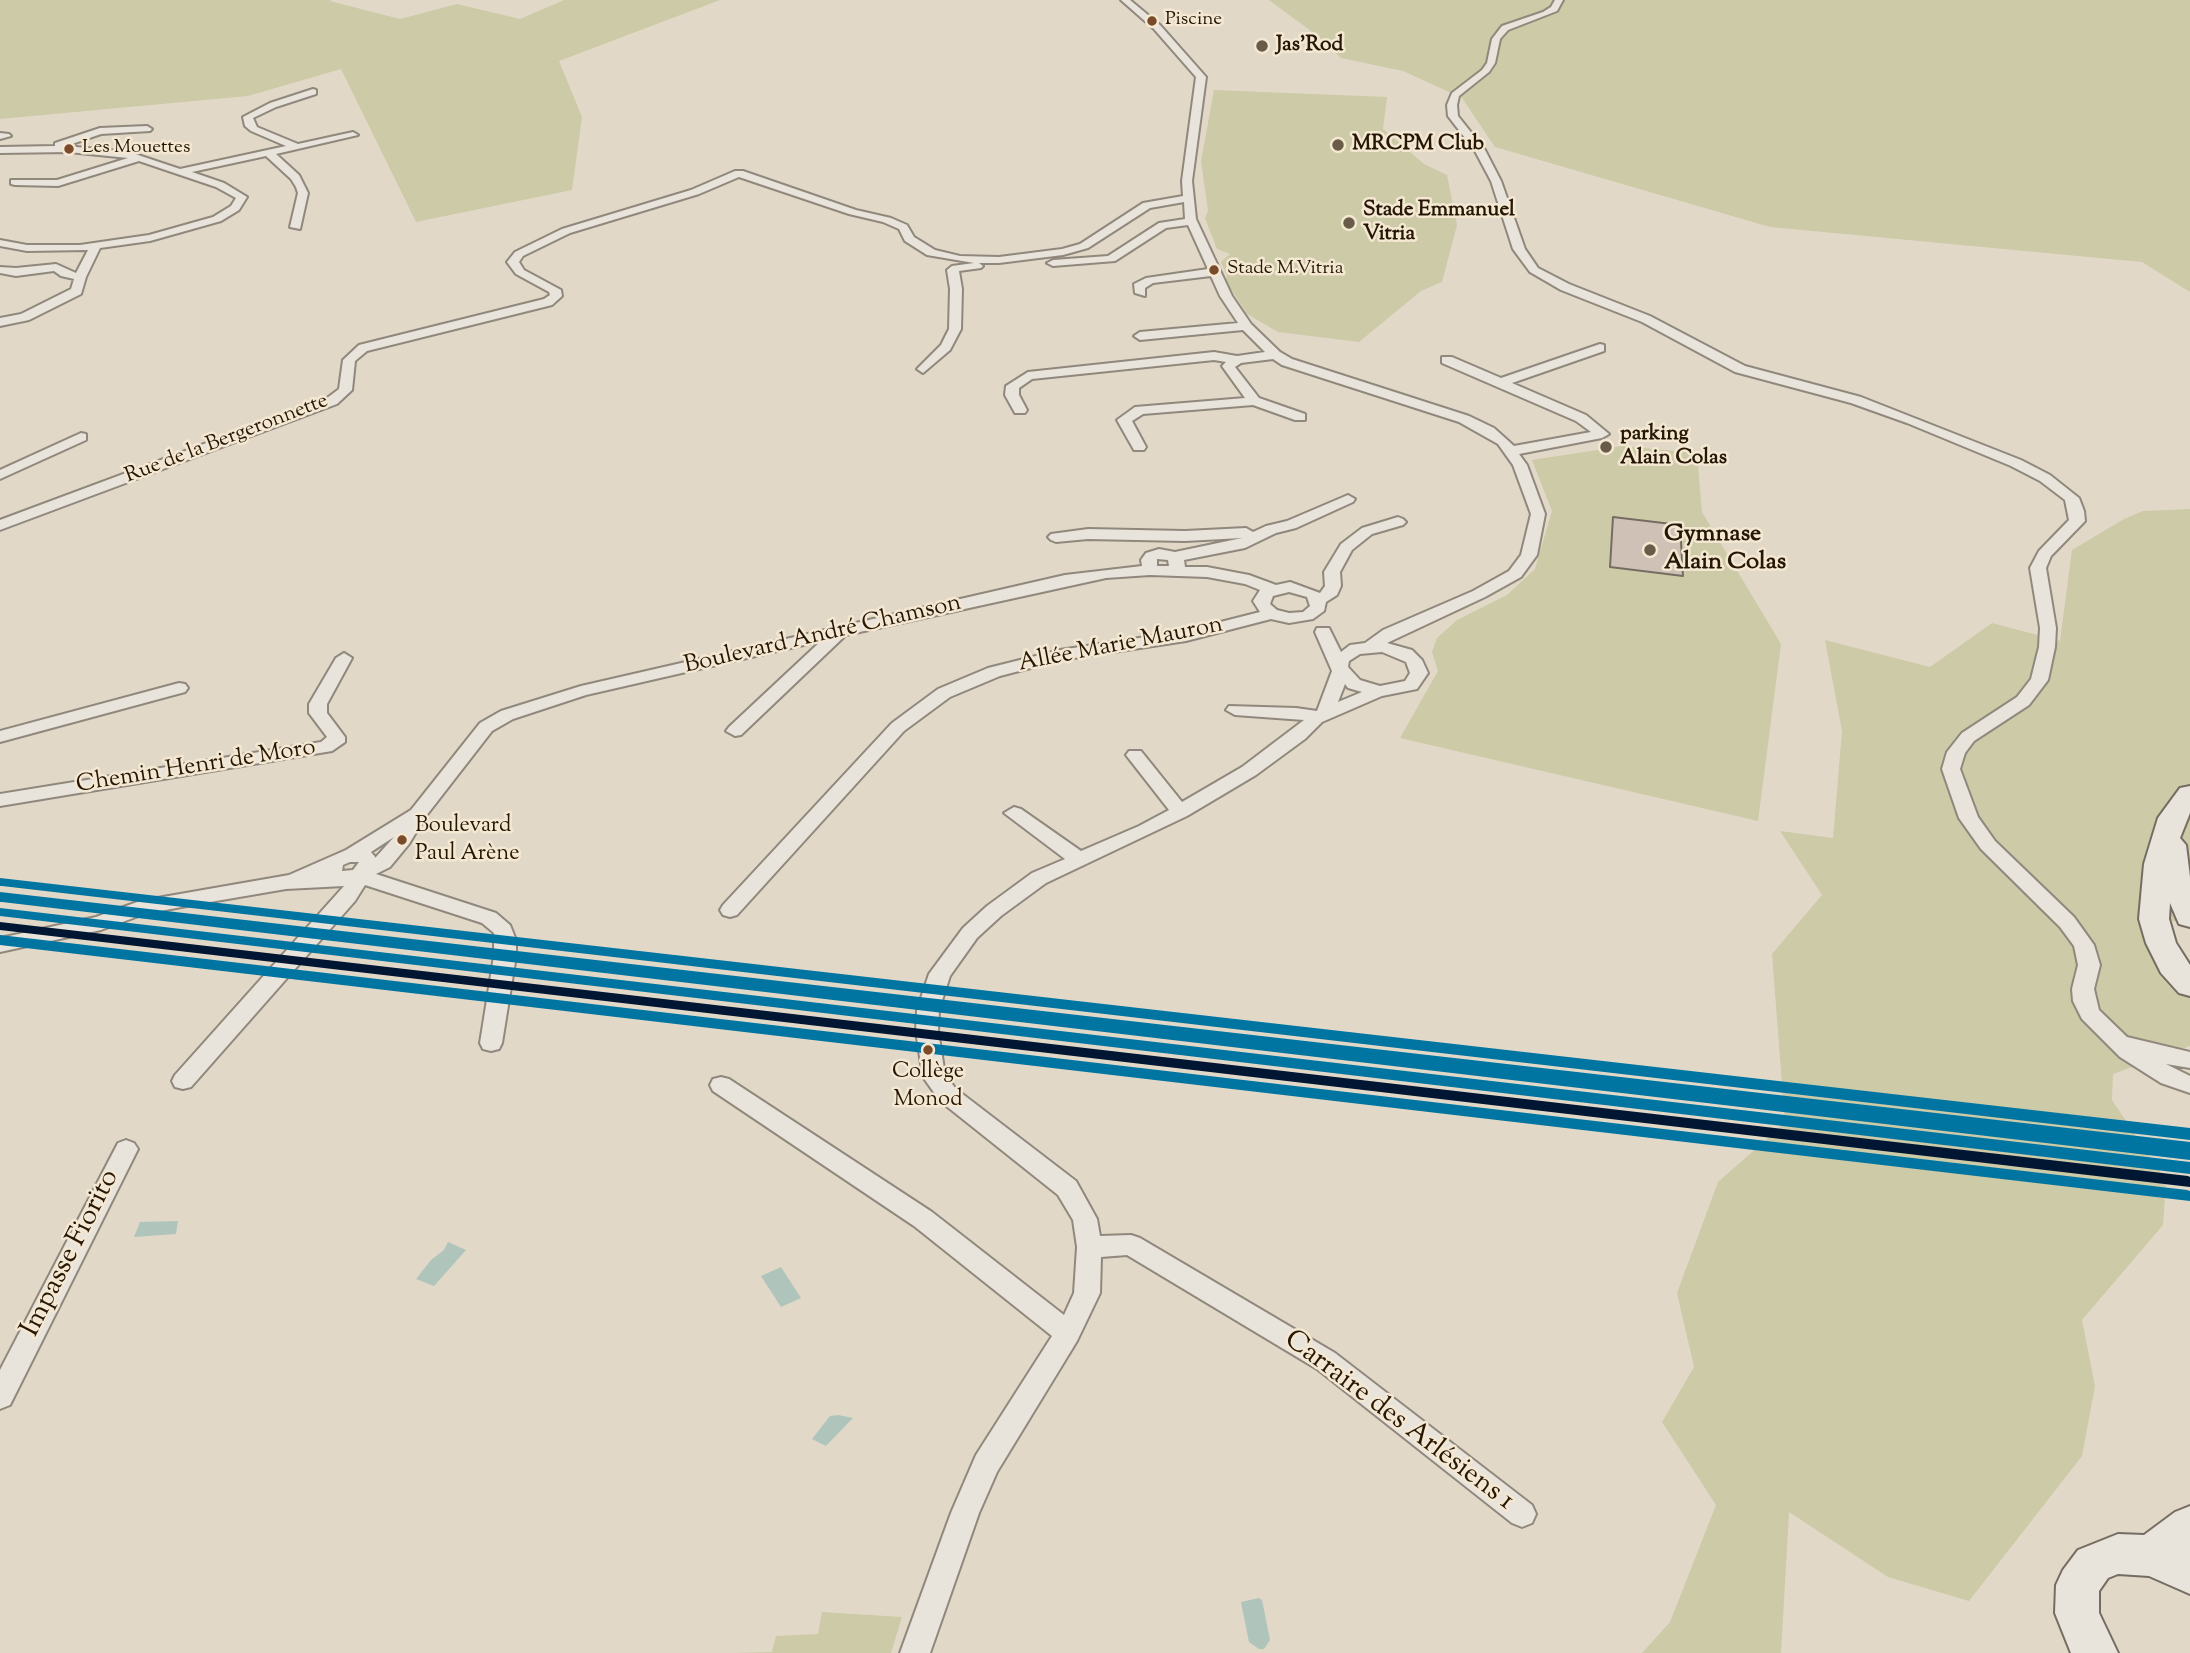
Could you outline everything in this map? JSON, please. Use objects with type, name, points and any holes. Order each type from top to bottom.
[{"type":"main road","points":[[2190,793],[2172,818],[2158,864],[2154,919],[2161,943],[2172,965],[2190,985]]},
{"type":"main road","points":[[2172,818],[2171,851],[2176,881],[2190,917]]},
{"type":"main road","points":[[2151,1556],[2190,1526]]},
{"type":"main road","points":[[2092,1650],[2077,1613],[2078,1585],[2093,1564],[2118,1554],[2151,1556],[2190,1573]]},
{"type":"street","points":[[1125,0],[1160,30],[1200,77],[1191,137],[1189,198],[1192,221],[1226,296],[1246,326],[1275,355],[1314,373],[1464,419],[1489,430],[1503,441],[1520,465],[1538,514],[1529,555],[1515,574],[1341,659],[1340,668],[1320,716]]},
{"type":"street","points":[[1559,0],[1554,9],[1546,14],[1505,27],[1496,38],[1491,63],[1485,72],[1455,95],[1452,105],[1453,116],[1480,150],[1496,181],[1519,249],[1534,270],[1565,287],[1646,319],[1740,369],[1856,400],[1912,420],[2016,463],[2045,478],[2072,498],[2077,510],[2077,522],[2044,554],[2038,568],[2048,628],[2047,647],[2039,680],[2023,701],[1968,737],[1956,752],[1951,769],[1969,818],[1987,845],[2067,922],[2084,944],[2088,965],[2083,989],[2084,1001],[2090,1014],[2108,1033],[2147,1063],[2169,1077],[2190,1085]]},
{"type":"street","points":[[298,147],[250,127],[248,117],[273,105],[313,92]]},
{"type":"street","points":[[47,149],[100,131],[147,129]]},
{"type":"street","points":[[183,172],[353,135]]},
{"type":"street","points":[[0,150],[47,149],[117,153],[183,172],[242,197],[241,202],[228,214],[217,219],[150,238],[96,246],[45,249],[0,243]]},
{"type":"street","points":[[268,153],[295,177],[301,187],[303,193],[296,227]]},
{"type":"street","points":[[15,182],[61,185],[140,158]]},
{"type":"street","name":"Rue de la Bergeronnette","points":[[0,525],[332,401],[345,390],[349,360],[363,348],[548,302],[556,296],[555,290],[520,272],[513,262],[519,254],[566,231],[695,192],[739,173],[853,212],[887,220],[902,227],[909,239],[931,253],[960,259],[1010,260],[1063,252],[1084,246],[1147,205],[1189,198]]},
{"type":"street","points":[[923,369],[946,347],[955,330],[957,289],[953,270],[956,268],[1111,259],[1163,225],[1192,221]]},
{"type":"street","points":[[129,225],[150,238]]},
{"type":"street","points":[[0,322],[25,317],[78,291],[80,277],[96,246]]},
{"type":"street","points":[[0,270],[16,272],[56,267],[65,274],[80,277]]},
{"type":"street","points":[[1141,293],[1138,286],[1150,280],[1214,272]]},
{"type":"street","points":[[1139,336],[1246,326]]},
{"type":"street","points":[[1500,383],[1600,348]]},
{"type":"street","points":[[1020,410],[1013,395],[1013,386],[1028,376],[1214,356],[1237,360],[1275,355]]},
{"type":"street","points":[[1447,359],[1581,418],[1602,434],[1510,451]]},
{"type":"street","points":[[1237,360],[1228,366],[1254,401]]},
{"type":"street","points":[[1139,447],[1124,421],[1140,410],[1254,401],[1300,416]]},
{"type":"street","points":[[0,475],[81,436]]},
{"type":"street","points":[[1177,564],[1240,545],[1270,529],[1291,525],[1348,499]]},
{"type":"street","points":[[1379,691],[1354,684],[1340,668],[1323,632],[1307,616],[1318,608],[1318,599],[1329,595],[1333,586],[1332,572],[1346,547],[1367,530],[1398,523]]},
{"type":"street","points":[[1056,537],[1088,534],[1185,536],[1246,533],[1251,539]]},
{"type":"street","name":"Boulevard André Chamson","points":[[348,868],[383,862],[413,826],[418,813],[485,727],[508,715],[581,691],[1065,580],[1150,570],[1177,564],[1227,574],[1273,590],[1299,589],[1318,599]]},
{"type":"street","points":[[1271,614],[1265,610],[1261,601],[1267,592],[1273,590]]},
{"type":"street","name":"Allée Marie Mauron","points":[[730,911],[898,727],[944,693],[994,672],[1060,654],[1186,636],[1271,614],[1289,618],[1307,616]]},
{"type":"street","points":[[915,1653],[965,1513],[986,1464],[1068,1333],[1087,1293],[1089,1247],[1084,1219],[1067,1188],[948,1095],[934,1077],[927,1031],[928,1010],[940,974],[970,933],[993,911],[1040,878],[1180,812],[1248,771],[1299,735],[1320,716],[1379,691],[1411,685],[1419,673],[1415,660],[1415,643],[1429,617]]},
{"type":"street","points":[[1323,632],[1364,648],[1396,649],[1415,660]]},
{"type":"street","points":[[735,731],[839,633]]},
{"type":"street","name":"Chemin Henri de Moro","points":[[0,800],[327,747],[336,741],[336,737],[318,713],[318,704],[344,658]]},
{"type":"street","points":[[0,737],[179,688]]},
{"type":"street","points":[[1235,710],[1320,716]]},
{"type":"street","points":[[1135,755],[1180,812]]},
{"type":"street","points":[[1014,813],[1080,860]]},
{"type":"street","points":[[0,945],[101,923],[140,908],[286,882],[325,882],[348,868]]},
{"type":"street","points":[[348,868],[383,885],[489,918],[503,930],[506,940],[505,956],[491,1043]]},
{"type":"street","points":[[183,1081],[348,896],[348,868]]},
{"type":"street","points":[[2108,1033],[2156,1053],[2190,1060]]},
{"type":"street","points":[[721,1085],[923,1219],[1068,1333]]},
{"type":"street","name":"Impasse Fiorito","points":[[0,1397],[125,1149]]},
{"type":"street","name":"Carraire des Arlésiens 1","points":[[1089,1247],[1131,1245],[1326,1361],[1522,1514]]},
{"type":"shaded area","points":[[0,0],[332,0],[330,1],[400,19],[457,4],[520,19],[564,0],[720,0],[559,61],[582,117],[572,190],[416,222],[341,69],[248,96],[0,119]]},
{"type":"shaded area","points":[[1269,0],[2190,0],[2190,292],[2142,262],[1770,227],[1495,147],[1462,98],[1403,71],[1341,58],[1319,37]]},
{"type":"shaded area","points":[[1214,90],[1387,97],[1383,129],[1424,164],[1447,175],[1457,225],[1442,282],[1421,291],[1359,342],[1278,332],[1247,314],[1225,280],[1227,276],[1221,262],[1230,254],[1217,249],[1205,218],[1208,211],[1201,161]]},
{"type":"shaded area","points":[[1623,446],[1697,453],[1702,512],[1781,644],[1758,821],[1400,738],[1438,671],[1432,652],[1437,638],[1457,620],[1507,595],[1535,569],[1552,511],[1532,460]]},
{"type":"shaded area","points":[[2190,509],[2190,923],[2149,918],[2190,991],[2190,1046],[2113,1074],[2112,1100],[2166,1181],[2163,1225],[2082,1320],[2095,1386],[2082,1456],[1969,1601],[1888,1577],[1789,1512],[1781,1653],[1642,1653],[1670,1622],[1716,1505],[1662,1422],[1694,1367],[1677,1293],[1718,1182],[1785,1123],[1772,954],[1822,895],[1780,831],[1833,838],[1842,731],[1825,640],[1930,667],[1992,623],[2060,641],[2072,550],[2124,519],[2143,511]]},
{"type":"shaded area","points":[[178,1221],[176,1234],[134,1237],[140,1222]]},
{"type":"shaded area","points":[[448,1242],[466,1250],[434,1286],[416,1279],[431,1260],[444,1250]]},
{"type":"shaded area","points":[[781,1267],[801,1298],[781,1307],[761,1276]]},
{"type":"shaded area","points":[[830,1416],[853,1418],[826,1446],[812,1439]]},
{"type":"shaded area","points":[[1259,1598],[1262,1600],[1270,1640],[1264,1649],[1259,1649],[1249,1642],[1241,1602]]},
{"type":"shaded area","points":[[822,1612],[902,1617],[891,1653],[733,1653],[772,1652],[776,1636],[818,1634]]},
{"type":"building","name":"Gymnase Alain Colas","points":[[1613,517],[1680,525],[1683,576],[1610,567]]},
{"type":"transit line","points":[[2,882],[2190,1134]]},
{"type":"transit line","points":[[0,896],[2190,1148]]},
{"type":"transit line","points":[[2,898],[2190,1154]]},
{"type":"transit line","points":[[0,912],[2190,1168]]},
{"type":"transit line","points":[[0,926],[2188,1182]]},
{"type":"transit line","points":[[0,940],[2187,1196]]},
{"type":"place","name":"Piscine","points":[[1152,21]]},
{"type":"place","name":"Jas'Rod","points":[[1262,46]]},
{"type":"place","name":"MRCPM Club","points":[[1338,145]]},
{"type":"place","name":"Les Mouettes","points":[[69,149]]},
{"type":"place","name":"Stade Emmanuel Vitria","points":[[1349,223]]},
{"type":"place","name":"Stade M.Vitria","points":[[1214,270]]},
{"type":"place","name":"parking Alain Colas","points":[[1606,447]]},
{"type":"place","name":"Gymnase Alain Colas","points":[[1650,550]]},
{"type":"place","name":"Boulevard Paul Arène","points":[[402,840]]},
{"type":"place","name":"Collège Monod","points":[[928,1050]]}]
